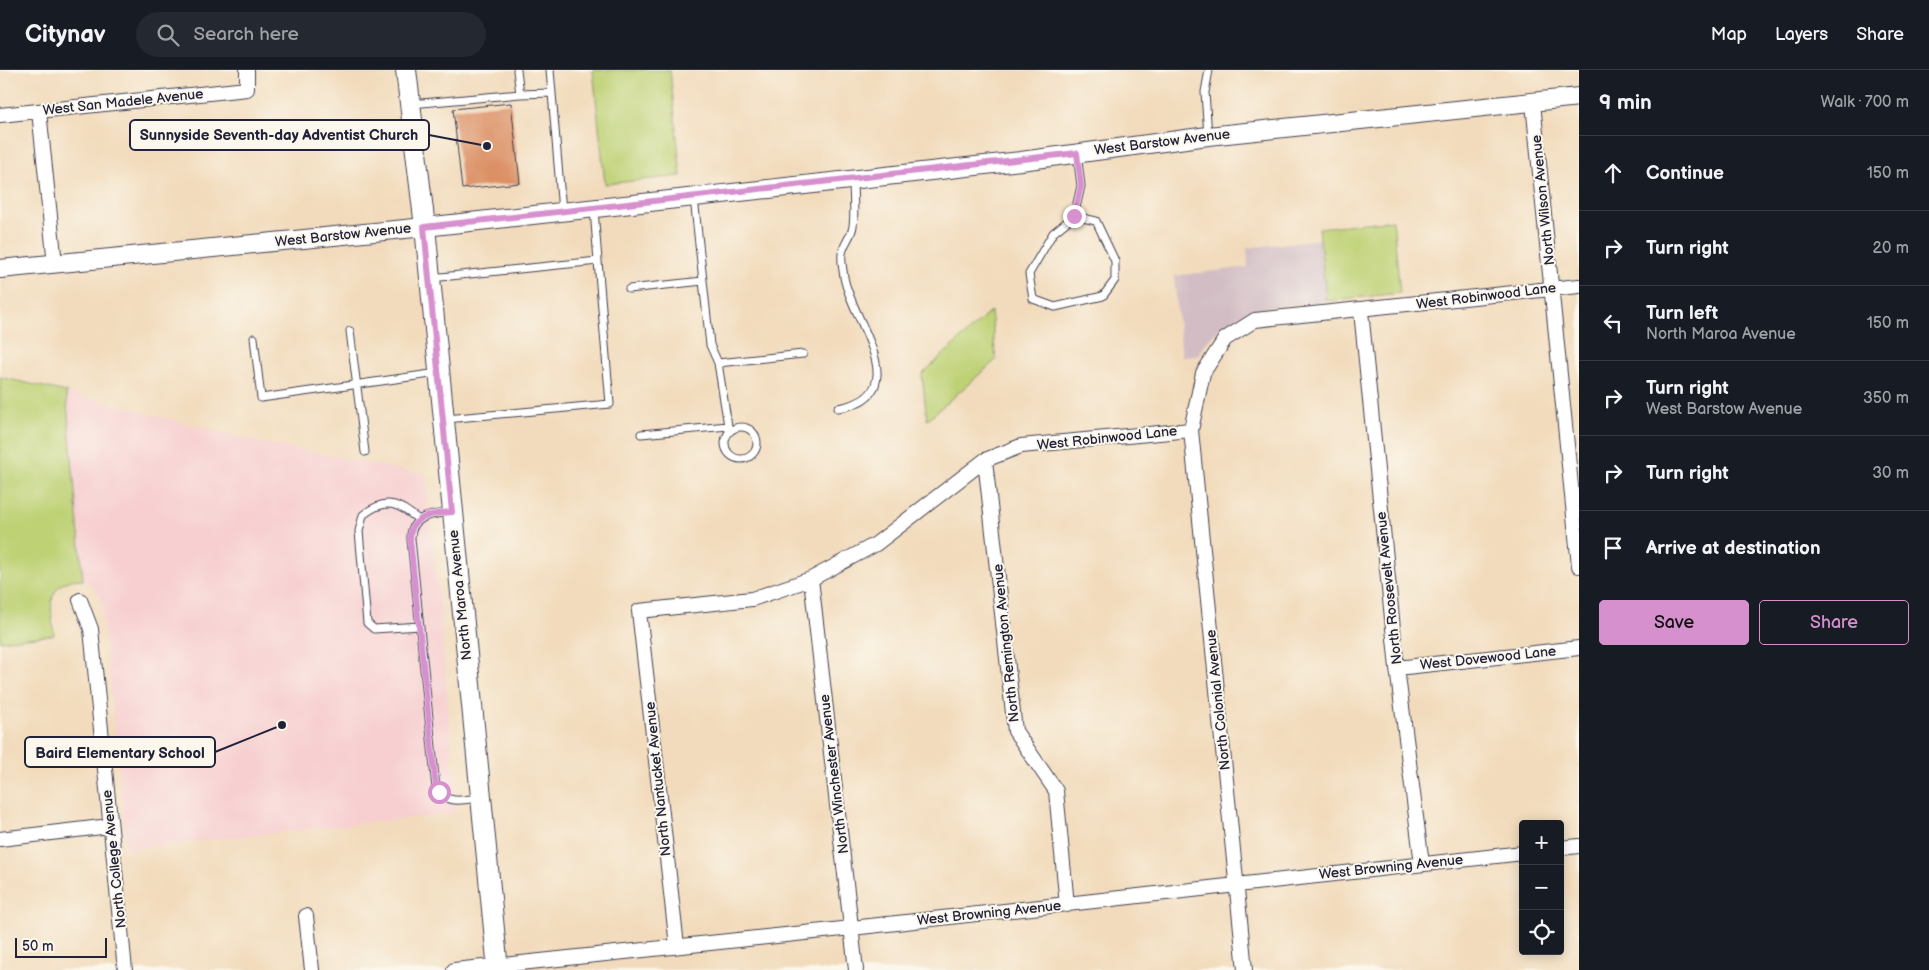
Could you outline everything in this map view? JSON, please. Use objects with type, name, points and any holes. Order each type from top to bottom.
[{"type":"main road","name":"North Maroa Avenue","points":[[406,70],[430,279],[497,968]]},
{"type":"street","name":"West San Madele Avenue","points":[[0,115],[247,89],[247,70]]},
{"type":"street","name":"West Barstow Avenue","points":[[0,269],[694,198],[1208,136],[1579,98]]},
{"type":"street","name":"North Wilson Avenue","points":[[1533,103],[1579,566]]},
{"type":"street","points":[[39,111],[55,264]]},
{"type":"street","name":"West Robinwood Lane","points":[[639,611],[752,599],[811,579],[876,544],[985,460],[1021,446],[1191,430],[1203,373],[1226,339],[1255,320],[1361,311],[1579,286]]},
{"type":"street","name":"North Roosevelt Avenue","points":[[1361,311],[1397,668],[1422,864]]},
{"type":"street","name":"North Colonial Avenue","points":[[1191,430],[1245,970]]},
{"type":"street","name":"North Remington Avenue","points":[[985,460],[1015,731],[1056,790],[1068,905]]},
{"type":"street","name":"North Winchester Avenue","points":[[811,579],[856,970]]},
{"type":"street","name":"North College Avenue","points":[[80,600],[91,629],[125,970]]},
{"type":"street","name":"North Nantucket Avenue","points":[[639,611],[677,946]]},
{"type":"street","name":"West Dovewood Lane","points":[[1397,668],[1579,648]]},
{"type":"street","points":[[0,839],[110,826]]},
{"type":"street","points":[[1564,848],[1579,846]]},
{"type":"street","name":"West Browning Avenue","points":[[454,970],[497,968],[677,946],[1068,905],[1519,852]]},
{"type":"street","points":[[306,916],[312,970]]},
{"type":"lane","points":[[517,70],[520,94]]},
{"type":"lane","points":[[550,70],[550,93],[562,211]]},
{"type":"lane","points":[[1208,136],[1205,92],[1209,70]]},
{"type":"lane","points":[[411,104],[550,93]]},
{"type":"lane","points":[[1074,216],[1096,221],[1115,260],[1116,280],[1103,296],[1055,306],[1033,299],[1029,274],[1053,233],[1074,216],[1081,186],[1077,153]]},
{"type":"lane","points":[[838,408],[854,405],[868,396],[876,385],[876,368],[868,334],[844,280],[842,254],[853,227],[853,180]]},
{"type":"lane","points":[[641,434],[729,429],[744,427],[752,432],[756,446],[751,455],[737,458],[728,451],[725,442],[729,429],[718,363],[710,345],[694,198]]},
{"type":"lane","points":[[443,420],[610,404],[594,208]]},
{"type":"lane","points":[[430,279],[598,261]]},
{"type":"lane","points":[[628,289],[703,282]]},
{"type":"lane","points":[[350,331],[365,452]]},
{"type":"lane","points":[[254,338],[261,398],[439,373]]},
{"type":"lane","points":[[718,363],[803,354]]},
{"type":"lane","points":[[419,520],[400,506],[381,504],[363,515],[359,531],[367,624],[374,629],[420,626]]},
{"type":"lane","points":[[452,512],[428,515],[419,520],[410,533],[436,788],[443,796],[452,800],[480,798]]},
{"type":"shaded area","points":[[1320,239],[1326,301],[1265,308],[1244,314],[1221,327],[1208,340],[1198,355],[1182,357],[1174,276],[1248,267],[1247,248]]},
{"type":"shaded area","points":[[66,392],[254,441],[425,474],[439,600],[457,813],[127,849],[101,602],[97,590],[83,580]]},
{"type":"green space","points":[[593,70],[670,70],[681,176],[605,184]]},
{"type":"green space","points":[[1393,220],[1400,293],[1326,301],[1319,228]]},
{"type":"green space","points":[[991,311],[996,360],[927,420],[922,374]]},
{"type":"green space","points":[[0,377],[66,392],[83,580],[68,581],[56,591],[53,597],[51,612],[54,635],[0,641]]},
{"type":"building","points":[[511,103],[520,183],[462,189],[453,109]]},
{"type":"place","name":"Sunnyside Seventh-day Adventist Church","points":[[487,146]]},
{"type":"place","name":"Baird Elementary School","points":[[282,725]]},
{"type":"route","points":[[439,792],[436,788],[410,539],[412,528],[423,517],[452,512],[424,227],[1021,161],[1077,153],[1081,186],[1074,216]]}]
